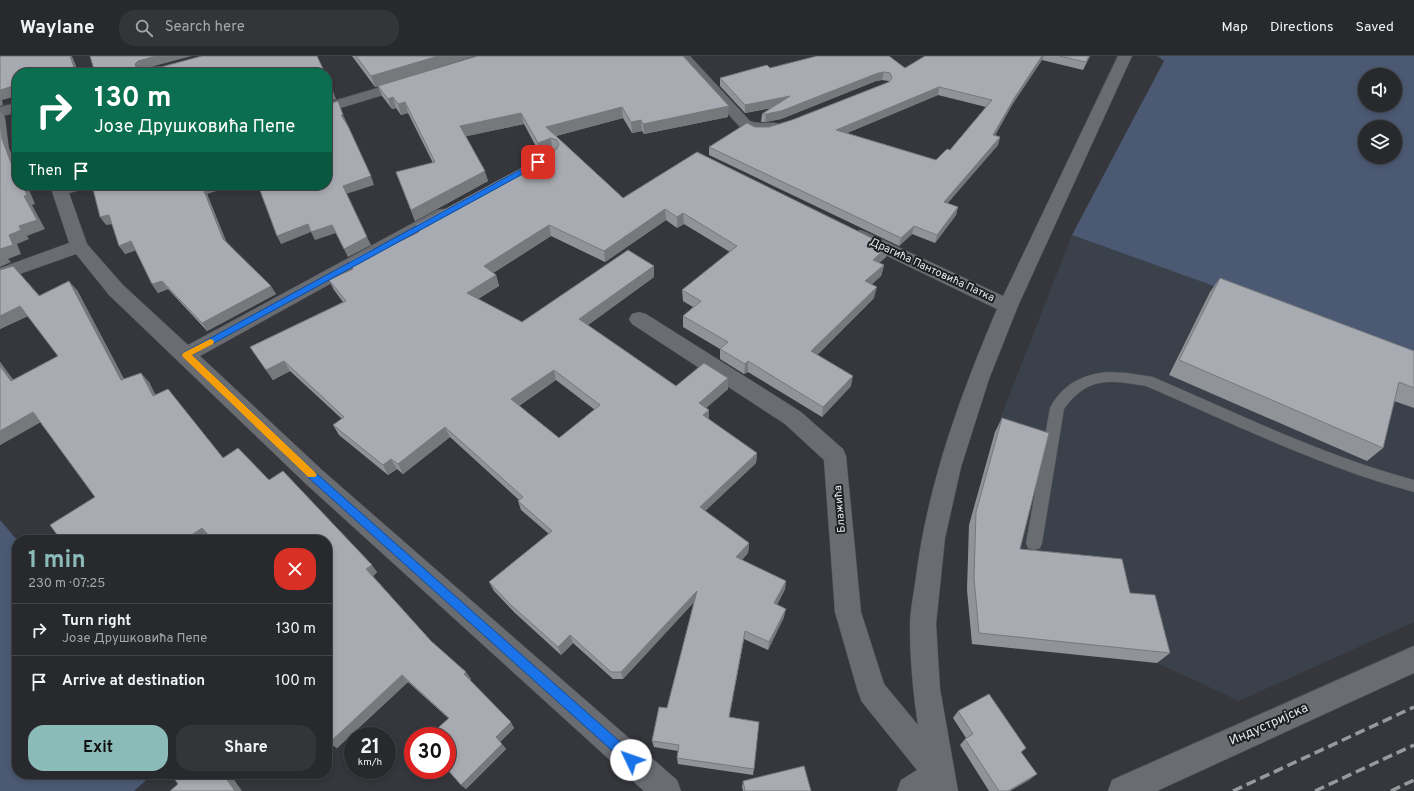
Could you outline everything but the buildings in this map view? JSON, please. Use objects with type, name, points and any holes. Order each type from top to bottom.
[{"type":"street","points":[[682,56],[745,124],[755,128],[768,128],[786,123]]},
{"type":"street","points":[[912,791],[941,783],[926,689],[923,624],[934,538],[950,468],[978,378],[1008,306],[1125,56]]},
{"type":"street","points":[[332,106],[418,80]]},
{"type":"street","points":[[0,112],[12,108]]},
{"type":"street","points":[[67,190],[79,246],[116,290],[314,477],[666,791]]},
{"type":"street","points":[[186,355],[455,208]]},
{"type":"street","name":"Драгића Пантовића Патка","points":[[848,230],[1008,306]]},
{"type":"street","points":[[0,275],[79,246]]},
{"type":"street","name":"Блажића","points":[[639,318],[793,418],[835,456],[848,612],[872,692],[941,783]]},
{"type":"street","name":"Индустријска","points":[[1123,791],[1414,659]]},
{"type":"lane","points":[[1034,543],[1057,408],[1069,392],[1084,382],[1101,377],[1148,381],[1334,461],[1377,476],[1414,486]]},
{"type":"shaded area","points":[[1157,56],[1414,56],[1414,358],[1072,235],[1164,61]]},
{"type":"shaded area","points":[[1072,235],[1414,358],[1414,622],[1239,701],[1157,663],[973,644],[967,590],[969,525],[995,432]]},
{"type":"shaded area","points":[[0,520],[13,535],[12,779],[147,779],[134,791],[0,791]]},
{"type":"railway","points":[[1233,791],[1414,707]]},
{"type":"railway","points":[[1315,791],[1414,745]]},
{"type":"railway","points":[[1391,791],[1414,780]]},
{"type":"slow traffic","points":[[210,342],[186,355],[312,475]]},
{"type":"route","points":[[538,162],[186,355],[314,477],[631,760]]}]
